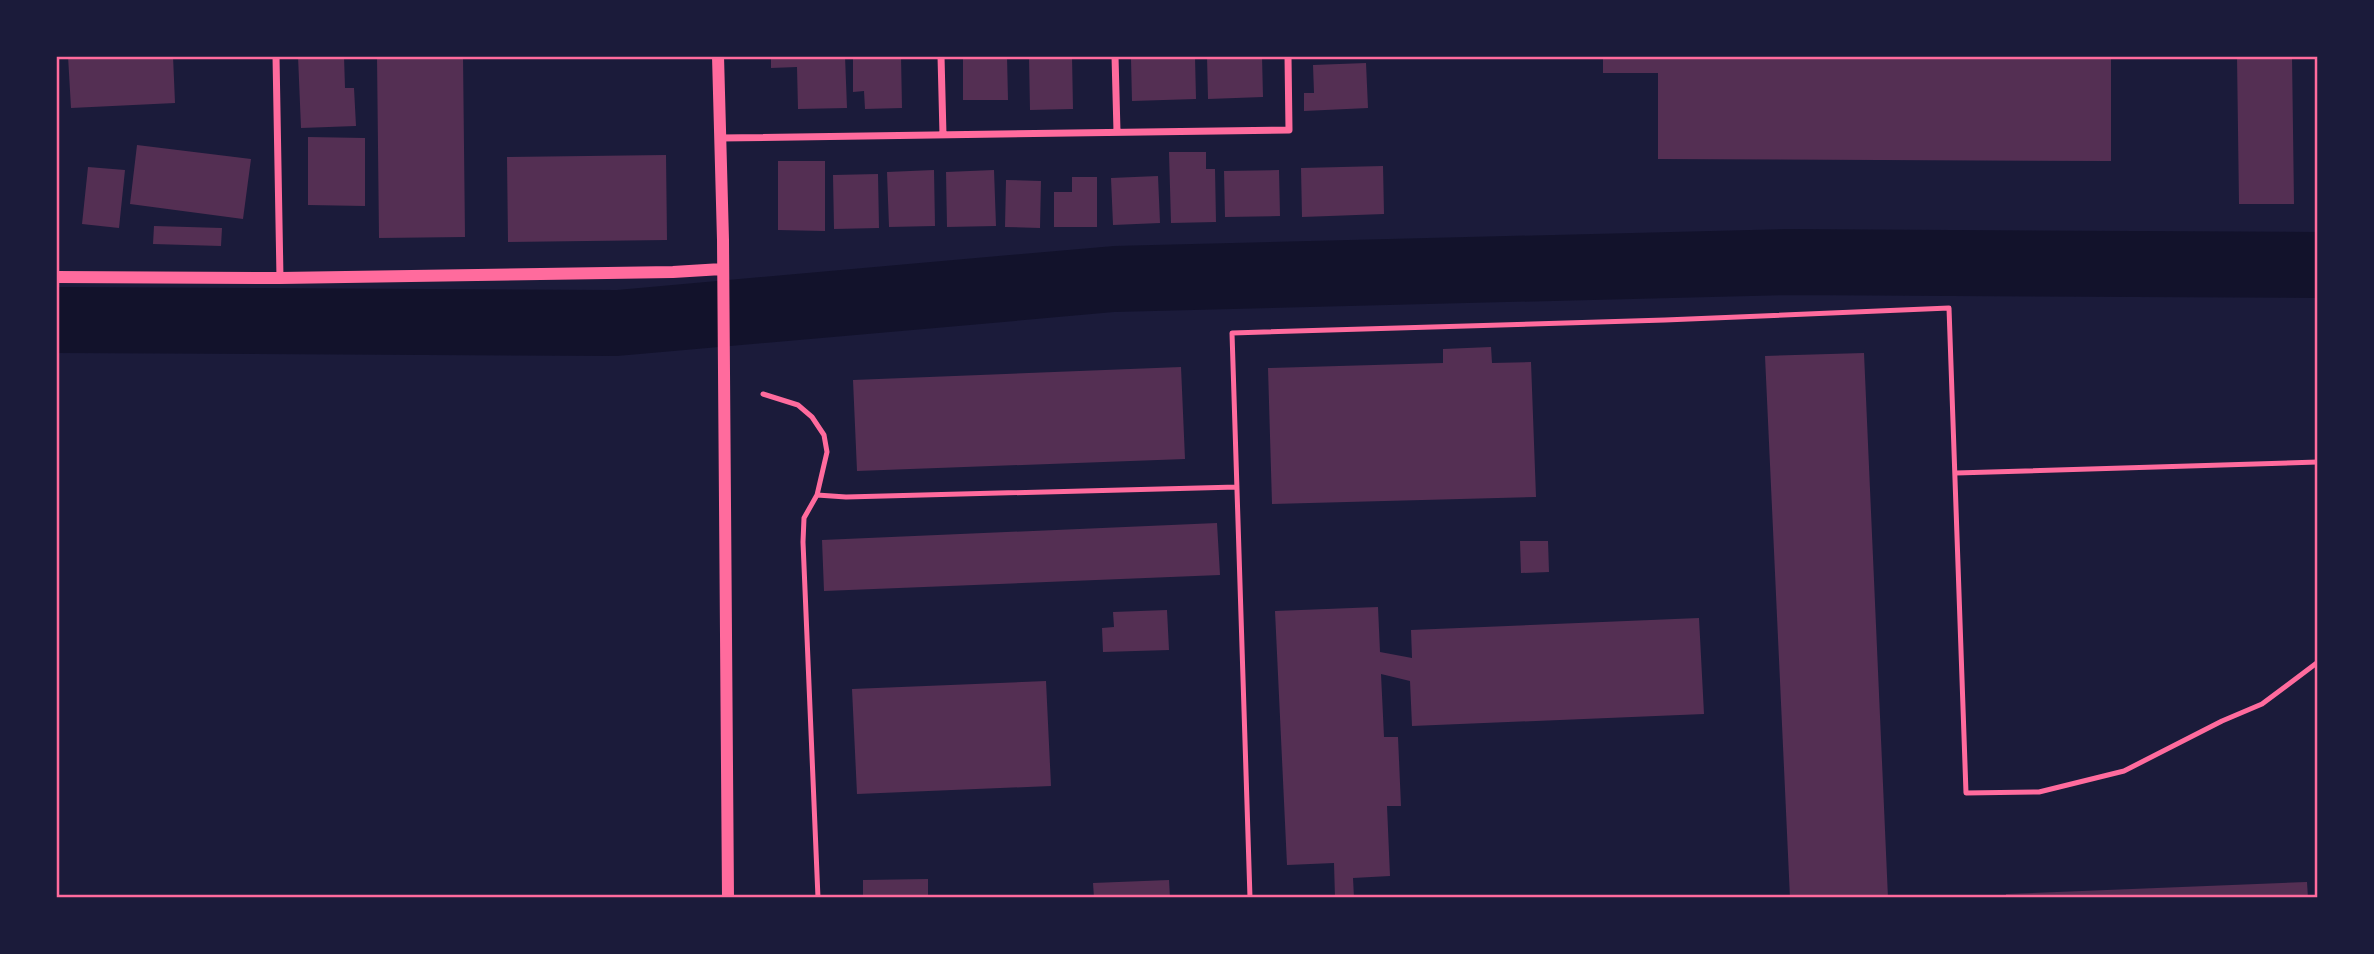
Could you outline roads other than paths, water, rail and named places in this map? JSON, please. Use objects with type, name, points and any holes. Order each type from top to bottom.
[{"type":"street","points":[[276,56],[280,278]]},
{"type":"street","points":[[718,56],[727,898]]},
{"type":"street","points":[[941,56],[943,135]]},
{"type":"street","points":[[1115,56],[1117,132]]},
{"type":"street","points":[[719,138],[1289,130],[1288,56]]},
{"type":"street","points":[[56,277],[280,278],[722,269]]},
{"type":"lane","points":[[1250,898],[1232,333],[1949,308],[1966,793],[2039,792],[2124,771],[2222,721],[2262,704],[2318,662]]},
{"type":"lane","points":[[763,394],[798,405],[812,417],[824,435],[827,452],[817,495],[804,518],[803,542],[818,898]]},
{"type":"lane","points":[[1956,473],[2318,462]]},
{"type":"lane","points":[[817,495],[846,498],[1237,486]]},
{"type":"waterway","points":[[56,320],[617,323],[1114,279],[1788,262],[2318,265]]}]
